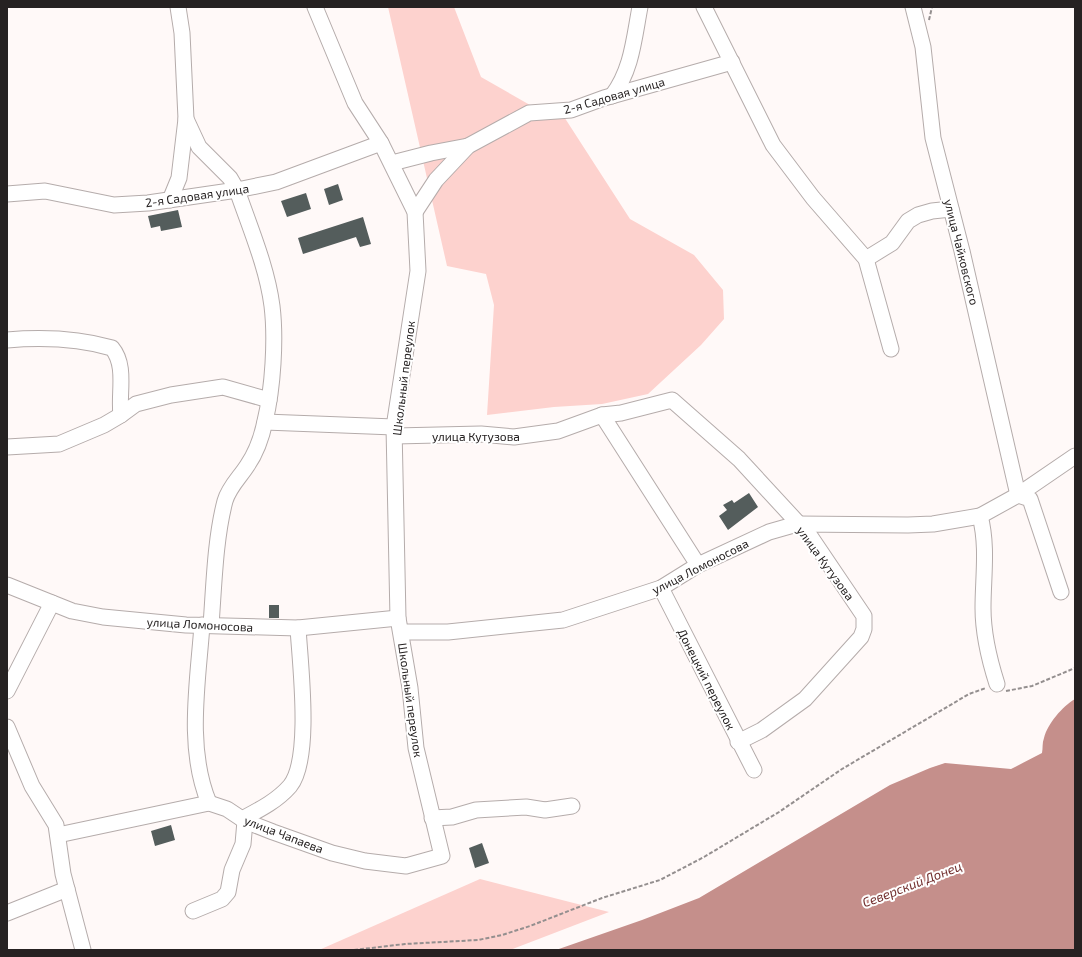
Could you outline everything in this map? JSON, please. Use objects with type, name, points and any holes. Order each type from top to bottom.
[{"type":"street","points":[[170,200],[179,178],[186,119],[182,33],[178,7]]},
{"type":"street","name":"Школьный переулок","points":[[315,7],[355,103],[381,143],[415,212],[418,270],[394,432],[400,625],[410,688],[416,748],[442,856]]},
{"type":"street","points":[[612,96],[622,83],[627,72],[640,7]]},
{"type":"street","points":[[704,7],[773,145],[813,198],[866,259],[891,349]]},
{"type":"street","name":"улица Чайковского","points":[[913,7],[923,47],[933,138],[1018,495]]},
{"type":"street","name":"2-я Садовая улица","points":[[415,212],[436,180],[468,146],[529,113],[572,110],[612,96],[732,62]]},
{"type":"street","points":[[58,835],[209,803],[202,786],[196,723],[206,625],[225,500],[232,486],[248,465],[256,450],[265,422],[269,400],[272,358],[272,306],[265,275],[237,190],[230,178],[199,147],[186,119]]},
{"type":"street","name":"2-я Садовая улица","points":[[7,194],[45,191],[114,205],[170,200],[237,190],[300,174],[381,143]]},
{"type":"street","points":[[392,163],[431,153],[468,146]]},
{"type":"street","points":[[7,200],[26,193]]},
{"type":"street","points":[[866,259],[892,243],[908,221],[918,215],[932,211],[951,209]]},
{"type":"street","points":[[7,340],[36,337],[61,338],[112,348],[116,353],[121,378],[119,402],[121,415]]},
{"type":"street","points":[[7,447],[60,444],[104,425],[136,404],[171,394],[224,387],[269,400]]},
{"type":"street","name":"улица Кутузова","points":[[265,422],[394,432],[481,434],[514,437],[558,431],[602,415],[621,413],[672,400],[739,459],[810,536],[864,616],[864,629],[861,637],[805,699],[762,730],[738,742]]},
{"type":"street","points":[[602,415],[698,565]]},
{"type":"street","name":"улица Ломоносова","points":[[7,585],[72,611],[103,617],[206,625],[298,628],[400,625],[448,632],[563,620],[661,588],[698,565],[769,532],[798,524],[908,526],[933,524],[980,516],[1018,495],[1075,456]]},
{"type":"street","points":[[1018,495],[1030,499],[1061,592]]},
{"type":"street","points":[[980,516],[985,533],[983,609],[985,636],[989,660],[997,684]]},
{"type":"street","name":"Донецкий переулок","points":[[661,588],[738,742],[754,770]]},
{"type":"street","points":[[7,691],[52,603]]},
{"type":"street","points":[[194,911],[222,899],[228,892],[232,870],[244,844],[244,820],[280,795],[290,785],[297,772],[303,723],[298,628]]},
{"type":"street","points":[[7,728],[32,786],[56,825],[67,889],[83,950]]},
{"type":"street","name":"улица Чапаева","points":[[209,803],[227,809],[244,820],[332,853],[366,861],[406,866],[442,856]]},
{"type":"street","points":[[432,818],[452,817],[476,810],[526,807],[545,810],[572,806]]},
{"type":"street","points":[[7,913],[67,889]]},
{"type":"path","points":[[354,950],[405,944],[478,940],[502,935],[530,926],[602,898],[660,880],[704,857],[779,812],[842,769],[970,694],[997,684],[1005,692],[1032,686],[1075,668]]},
{"type":"shaded area","points":[[388,7],[454,7],[481,77],[537,109],[559,109],[630,219],[694,255],[723,290],[724,319],[701,345],[648,394],[602,404],[554,407],[487,415],[494,305],[486,274],[447,266]]},
{"type":"shaded area","points":[[480,879],[609,912],[510,950],[319,950]]},
{"type":"water","name":"Северский Донец","points":[[1075,699],[1075,950],[556,950],[699,898],[890,785],[930,768],[945,763],[1011,769],[1042,753],[1043,740],[1052,721],[1065,706]]},
{"type":"building","points":[[338,184],[343,200],[329,205],[324,189]]},
{"type":"building","points":[[306,193],[311,209],[287,217],[281,201]]},
{"type":"building","points":[[178,210],[182,227],[161,231],[160,226],[151,228],[148,216]]},
{"type":"building","points":[[363,217],[371,244],[360,247],[356,237],[303,254],[298,238]]},
{"type":"building","points":[[749,493],[758,507],[728,530],[719,516],[727,510],[723,505],[732,500],[734,503]]},
{"type":"building","points":[[269,605],[279,605],[279,618],[269,618]]},
{"type":"building","points":[[171,825],[175,840],[155,846],[151,831]]},
{"type":"building","points":[[482,843],[489,863],[475,868],[469,848]]}]
